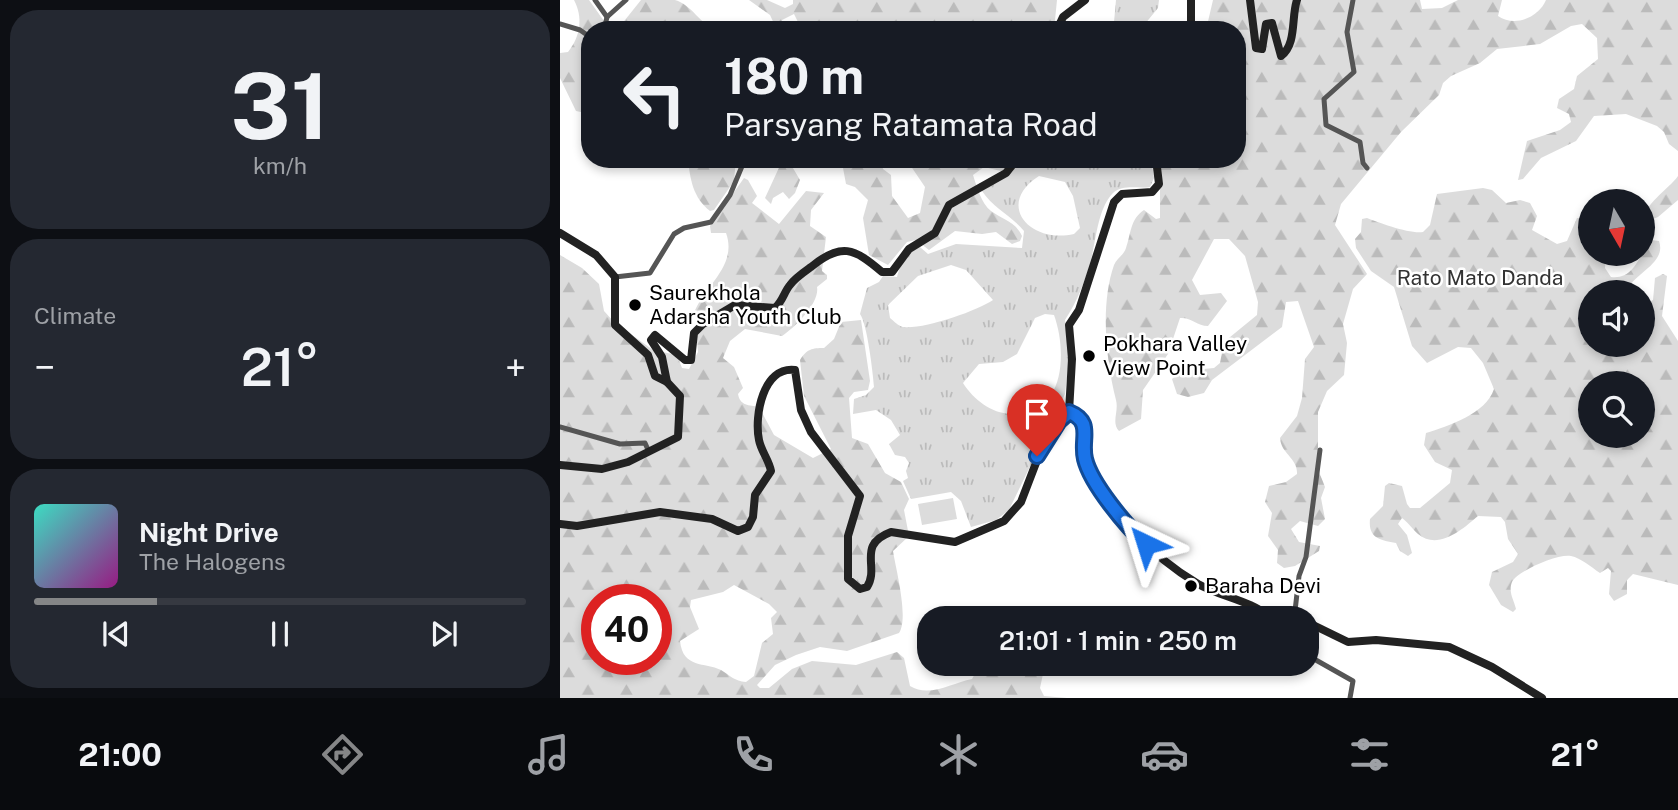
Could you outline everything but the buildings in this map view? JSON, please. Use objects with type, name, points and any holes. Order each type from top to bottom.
[{"type":"street","points":[[595,0],[607,17]]},
{"type":"street","points":[[606,21],[626,0]]},
{"type":"street","points":[[1061,21],[1085,0]]},
{"type":"street","points":[[1191,0],[1191,21]]},
{"type":"street","points":[[1250,0],[1257,50],[1264,47],[1266,24],[1272,23],[1281,56],[1291,38],[1297,0]]},
{"type":"street","points":[[1353,0],[1347,32],[1354,72],[1324,99],[1326,125],[1360,142],[1363,163],[1367,168]]},
{"type":"street","points":[[560,24],[581,31]]},
{"type":"street","points":[[615,277],[650,273],[674,234],[684,228],[711,222],[730,195],[741,168]]},
{"type":"street","points":[[667,382],[665,363],[651,340],[654,335],[689,361],[693,358],[694,333],[703,324],[735,305],[775,308],[790,284],[825,255],[853,251],[865,257],[881,272],[892,272],[909,249],[934,233],[949,205],[1006,173],[1010,168]]},
{"type":"street","points":[[560,524],[577,526],[660,512],[712,519],[738,530],[748,527],[755,495],[771,471],[758,436],[764,389],[777,375],[795,370],[801,410],[811,432],[860,496],[846,555],[848,579],[860,589],[867,587],[871,581],[871,551],[883,535],[891,532],[955,542],[1004,521],[1021,502],[1044,442],[1069,412],[1072,359],[1069,324],[1079,310],[1114,202],[1122,194],[1144,195],[1152,192],[1159,184],[1157,168]]},
{"type":"street","points":[[560,233],[596,255],[615,277],[615,325],[648,355],[655,376],[667,382],[680,396],[680,432],[673,442],[602,469],[560,465]]},
{"type":"street","points":[[1069,412],[1084,424],[1085,459],[1097,481],[1139,537],[1167,564],[1199,584],[1251,606]]},
{"type":"street","points":[[560,427],[620,444],[645,443],[649,452]]},
{"type":"street","points":[[1296,606],[1299,576],[1306,557],[1320,450]]},
{"type":"street","points":[[1319,628],[1348,642],[1377,640],[1449,647],[1492,667],[1542,698]]},
{"type":"street","points":[[1319,662],[1353,681],[1350,698]]},
{"type":"green space","points":[[574,0],[589,0],[604,21],[581,21],[581,112],[576,111],[560,78],[560,53],[568,52],[576,40],[579,13]]},
{"type":"green space","points":[[641,0],[675,0],[703,21],[624,21]]},
{"type":"green space","points":[[749,0],[767,0],[785,8],[793,4],[793,0],[1057,0],[1055,21],[798,21],[794,14],[782,21],[773,21],[770,15]]},
{"type":"green space","points":[[1116,0],[1159,0],[1158,8],[1147,21],[1114,21]]},
{"type":"green space","points":[[1213,0],[1420,0],[1422,9],[1442,8],[1458,0],[1502,0],[1498,16],[1519,21],[1532,16],[1546,0],[1678,0],[1678,151],[1669,144],[1664,132],[1657,126],[1626,114],[1594,116],[1576,141],[1541,158],[1523,179],[1518,180],[1527,141],[1560,130],[1571,122],[1569,114],[1557,108],[1559,99],[1574,89],[1577,76],[1598,59],[1597,38],[1582,24],[1571,26],[1540,44],[1497,49],[1480,63],[1451,76],[1443,83],[1439,95],[1401,132],[1341,204],[1335,225],[1367,274],[1353,289],[1343,324],[1347,343],[1344,375],[1327,391],[1318,412],[1318,469],[1325,487],[1321,498],[1325,519],[1318,526],[1300,521],[1291,529],[1299,542],[1320,546],[1319,551],[1295,566],[1284,568],[1277,563],[1278,550],[1268,536],[1272,513],[1265,502],[1269,486],[1286,482],[1297,474],[1295,464],[1283,448],[1280,438],[1297,416],[1302,398],[1305,359],[1314,347],[1298,301],[1286,302],[1282,327],[1212,380],[1204,393],[1188,397],[1177,394],[1172,379],[1182,371],[1214,368],[1220,363],[1224,342],[1257,315],[1258,302],[1245,256],[1229,239],[1214,239],[1192,280],[1200,295],[1221,293],[1227,301],[1208,326],[1180,318],[1168,354],[1143,390],[1141,419],[1119,431],[1116,424],[1117,404],[1106,333],[1107,297],[1114,265],[1125,250],[1136,218],[1144,210],[1156,219],[1160,218],[1160,168],[1246,168],[1246,21],[1208,21]]},
{"type":"green space","points":[[689,168],[735,168],[734,181],[714,210],[710,211],[704,206],[691,181]]},
{"type":"green space","points":[[779,168],[793,168],[800,180],[795,193],[789,199],[783,192],[773,198],[771,204],[765,198]]},
{"type":"green space","points":[[843,168],[883,168],[891,175],[892,196],[908,218],[920,213],[925,187],[912,168],[983,168],[973,175],[985,204],[1016,227],[1022,236],[1020,241],[1012,244],[996,232],[982,234],[955,231],[929,250],[916,240],[907,242],[888,265],[869,255],[863,218],[868,200],[855,187],[846,184]]},
{"type":"green space","points":[[988,168],[1007,168],[1005,172]]},
{"type":"green space","points":[[1152,168],[1154,178],[1150,187],[1117,190],[1108,199],[1098,225],[1086,276],[1065,320],[1069,360],[1065,394],[1009,510],[996,520],[971,527],[961,501],[951,492],[911,499],[903,481],[908,478],[906,471],[909,463],[905,457],[895,455],[889,444],[900,435],[891,420],[876,410],[853,414],[854,399],[866,395],[874,387],[867,337],[860,314],[867,288],[879,282],[883,276],[897,277],[905,259],[920,247],[928,254],[956,244],[1022,248],[1024,231],[982,191],[1012,170]],"holes":[[[1039,176],[1065,182],[1073,196],[1080,228],[1074,234],[1058,236],[1043,233],[1023,219],[1019,209],[1020,198],[1026,187]],[[951,265],[966,270],[993,300],[936,323],[901,326],[890,318],[888,305],[918,276]],[[1045,314],[1054,315],[1061,347],[1058,380],[1052,394],[1042,405],[1029,412],[1011,414],[990,408],[972,395],[963,383],[979,364],[1003,362],[1017,354],[1035,318]]]},
{"type":"green space","points":[[1678,176],[1678,200],[1656,218],[1656,198]]},
{"type":"green space","points":[[744,178],[757,196],[752,203],[779,224],[806,191],[824,193],[811,210],[810,226],[826,237],[822,271],[827,275],[827,279],[817,287],[810,307],[782,336],[745,329],[730,341],[723,358],[734,367],[743,388],[738,394],[741,401],[759,407],[774,435],[813,458],[831,449],[804,396],[800,360],[808,351],[824,348],[834,339],[841,322],[861,320],[870,381],[868,390],[854,392],[849,398],[852,438],[868,444],[885,473],[901,482],[909,499],[904,510],[909,536],[893,551],[903,617],[899,633],[847,651],[820,647],[796,655],[775,665],[757,685],[760,688],[769,688],[792,669],[812,661],[856,665],[897,652],[904,658],[910,686],[917,689],[933,690],[972,679],[974,676],[1043,676],[1040,688],[1044,696],[1067,698],[560,698],[560,255],[582,268],[599,284],[604,311],[614,322],[653,350],[677,355],[682,368],[689,369],[698,352],[696,332],[700,328],[694,313],[724,266],[727,256],[726,233],[711,233],[710,226]],"holes":[[[734,585],[769,604],[777,612],[771,618],[773,634],[762,643],[754,676],[746,682],[721,670],[696,663],[685,656],[680,641],[699,629],[690,607],[691,600],[723,592]]]},
{"type":"green space","name":"Rato Mato Danda","points":[[1483,188],[1492,190],[1506,203],[1520,200],[1530,203],[1537,216],[1532,230],[1557,244],[1567,241],[1578,218],[1578,266],[1605,266],[1611,277],[1619,277],[1635,266],[1650,266],[1634,280],[1578,280],[1578,357],[1655,357],[1655,278],[1663,274],[1667,276],[1662,316],[1678,341],[1678,585],[1633,574],[1627,580],[1627,594],[1614,601],[1609,594],[1611,571],[1608,568],[1600,573],[1571,556],[1557,557],[1515,578],[1511,589],[1516,609],[1513,612],[1501,605],[1489,585],[1492,572],[1513,562],[1518,554],[1508,539],[1505,522],[1501,517],[1478,516],[1450,536],[1434,540],[1418,534],[1402,518],[1398,524],[1407,535],[1412,553],[1408,556],[1400,551],[1396,543],[1380,539],[1373,534],[1370,519],[1383,506],[1385,486],[1389,483],[1402,486],[1410,508],[1420,508],[1450,483],[1452,470],[1435,462],[1424,445],[1426,433],[1455,423],[1475,412],[1490,398],[1494,389],[1483,363],[1471,348],[1458,347],[1427,363],[1412,346],[1394,287],[1371,271],[1356,248],[1355,239],[1361,232],[1362,219],[1367,218],[1417,232],[1423,232],[1430,225],[1437,194]]},
{"type":"green space","name":"Rato Mato Danda","points":[[1656,241],[1659,241],[1656,259]]},
{"type":"green space","points":[[953,498],[957,519],[922,525],[918,504]]},
{"type":"place","name":"Saurekhola Adarsha Youth Club","points":[[635,305]]},
{"type":"place","name":"Pokhara Valley View Point","points":[[1089,356]]},
{"type":"place","name":"Baraha Devi","points":[[1191,586]]},
{"type":"route","points":[[1037,456],[1061,418],[1069,412],[1076,415],[1082,420],[1086,432],[1085,459],[1111,502],[1146,544]]}]
